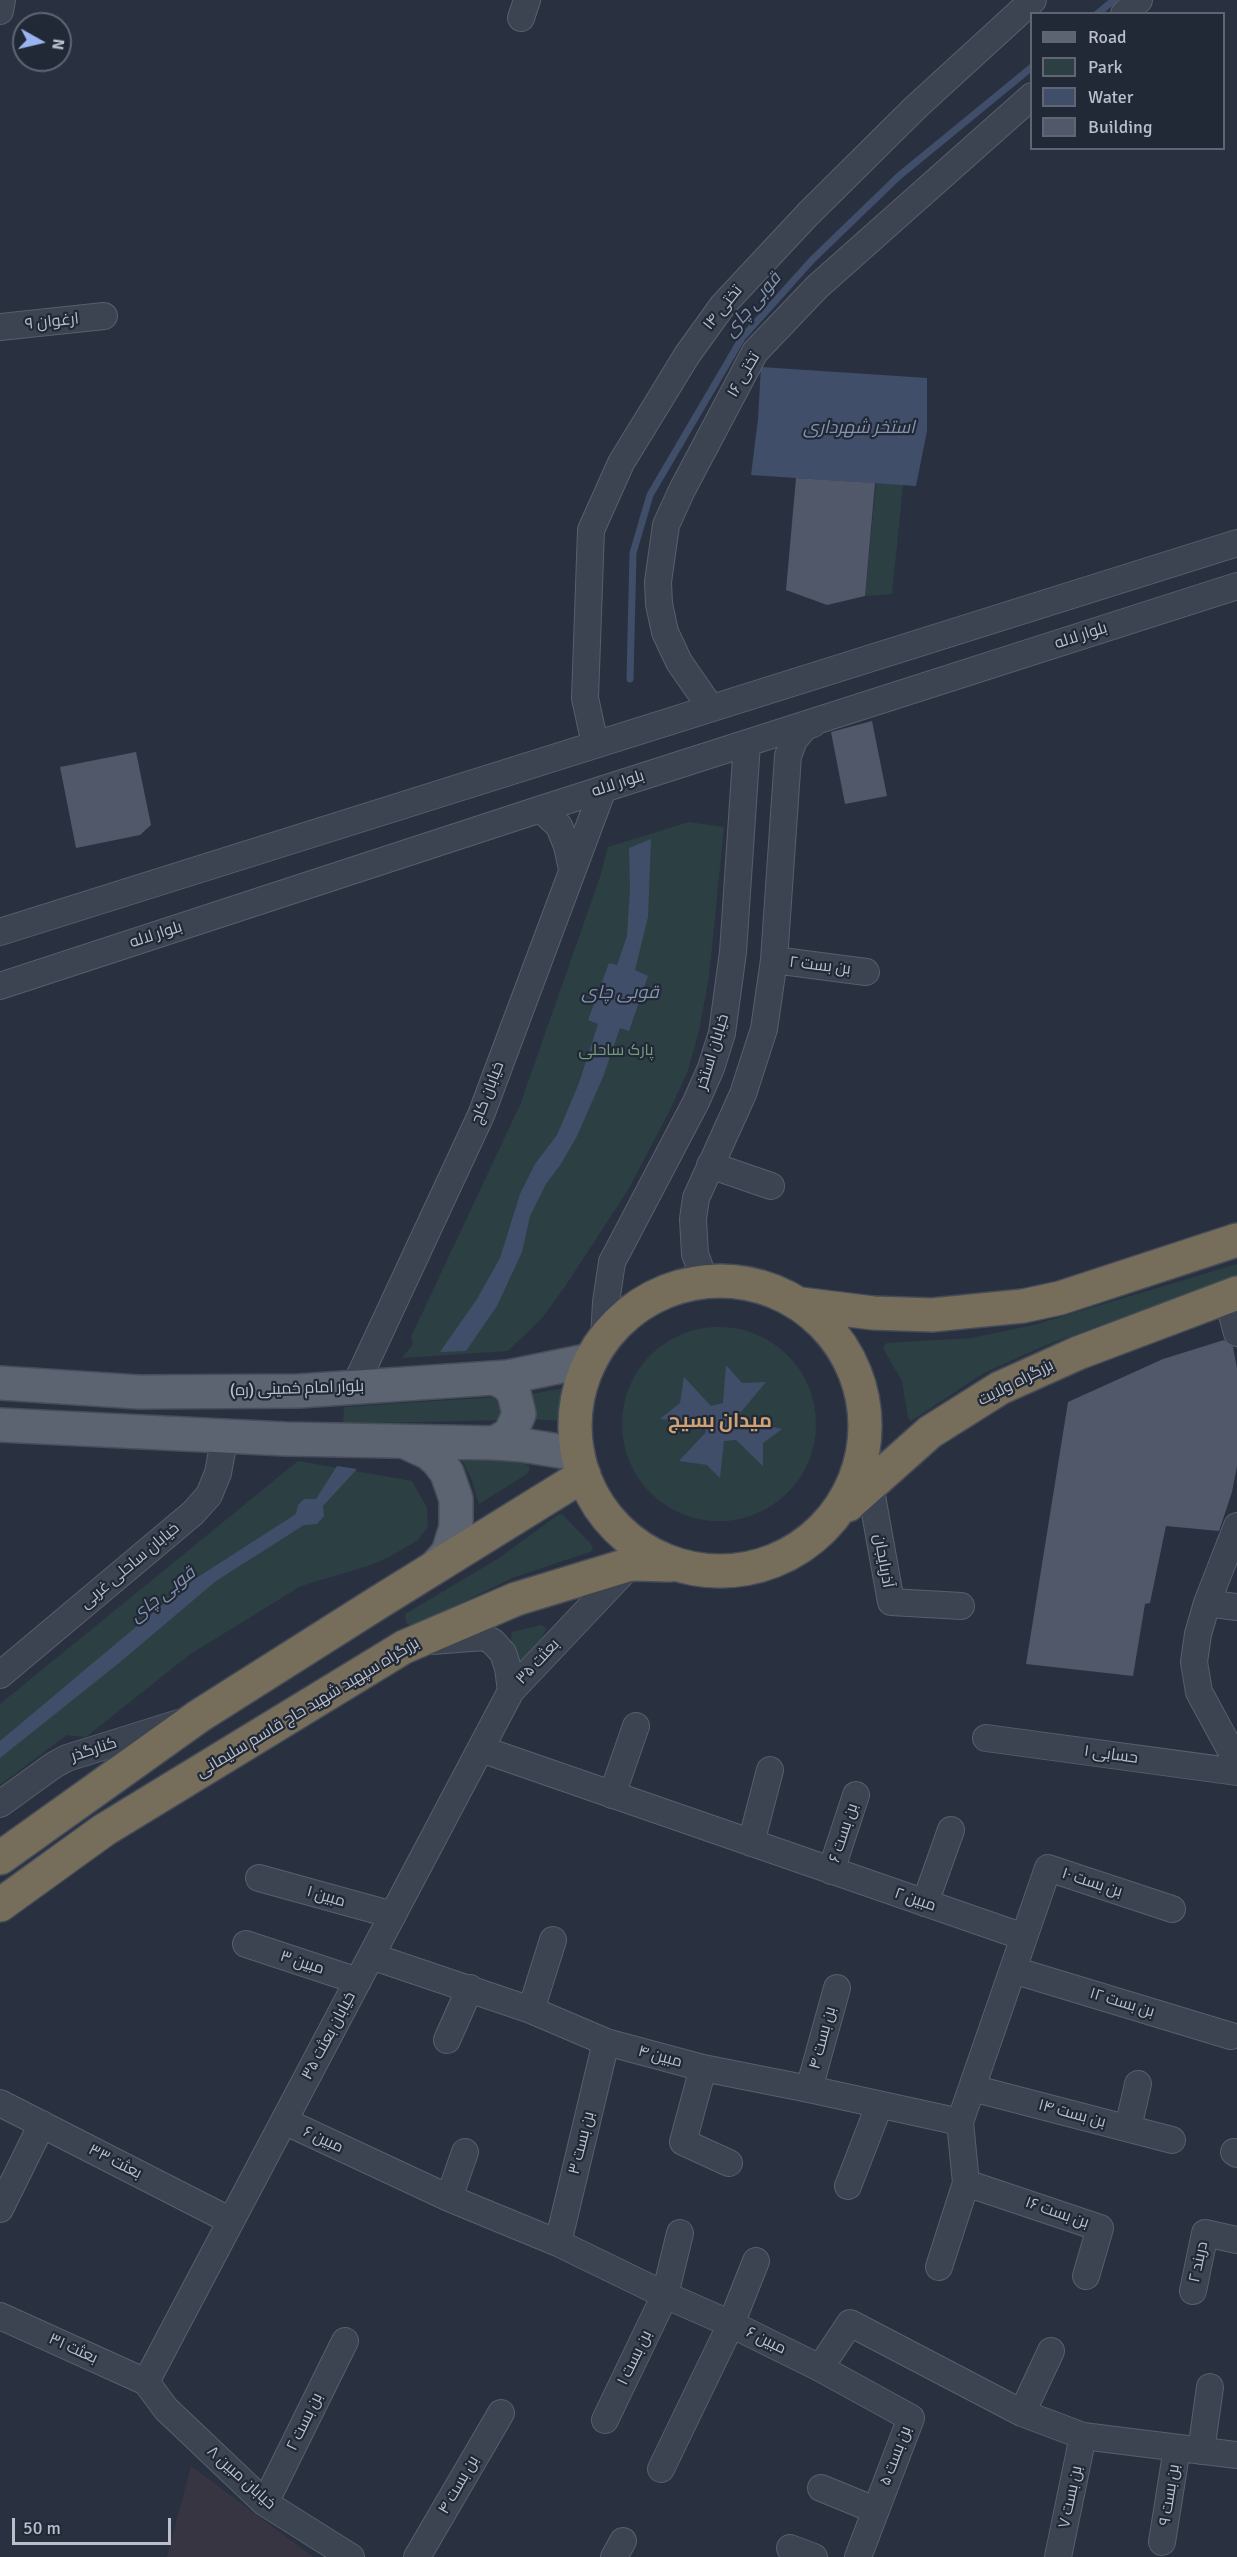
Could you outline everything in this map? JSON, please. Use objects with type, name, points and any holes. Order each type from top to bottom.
[{"type":"highway","points":[[800,1304],[873,1313],[932,1315],[1023,1306],[1060,1299],[1237,1240]]},
{"type":"highway","points":[[705,1281],[738,1281],[754,1284],[800,1304],[825,1324],[844,1349],[857,1378],[864,1408],[864,1440],[858,1471],[845,1499],[826,1525],[794,1551],[754,1567],[713,1571],[677,1565],[652,1554],[618,1529],[593,1494],[581,1465],[576,1430],[577,1406],[582,1382],[598,1349],[619,1322],[656,1296],[677,1287],[705,1281]]},
{"type":"highway","name":"بزرگراه ولایت","points":[[826,1525],[930,1432],[1000,1388],[1078,1353],[1232,1294]]},
{"type":"highway","points":[[0,1858],[200,1716],[435,1567],[581,1465]]},
{"type":"highway","name":"بزرگراه سپهبد شهید حاج قاسم سلیمانی","points":[[0,1905],[104,1830],[411,1644],[516,1599],[631,1564],[677,1565]]},
{"type":"highway","points":[[379,1602],[378,1614],[381,1626],[389,1637],[411,1644]]},
{"type":"main road","name":"بلوار امام خمینی (ره)","points":[[0,1383],[139,1392],[298,1391],[354,1388],[494,1378],[552,1369],[598,1349]]},
{"type":"main road","points":[[494,1378],[507,1384],[514,1393],[519,1414],[510,1434],[495,1443]]},
{"type":"main road","points":[[0,1425],[225,1436],[495,1443],[541,1447],[581,1465]]},
{"type":"main road","points":[[405,1442],[429,1453],[438,1461],[447,1473],[456,1499],[456,1527],[448,1553],[435,1567]]},
{"type":"street","points":[[0,11],[2,0]]},
{"type":"street","name":"تختی ۱۴","points":[[595,744],[585,698],[591,530],[621,463],[687,355],[723,305],[808,214],[899,123],[1033,0]]},
{"type":"street","points":[[1126,12],[1139,0]]},
{"type":"street","name":"تختی ۱۶","points":[[711,708],[679,662],[665,632],[659,604],[658,582],[666,525],[681,490],[755,352],[818,287],[1030,98]]},
{"type":"street","name":"ارغوان ۹","points":[[0,327],[104,316]]},
{"type":"street","points":[[0,932],[1237,543]]},
{"type":"street","name":"بلوار لاله","points":[[0,986],[603,789],[1237,586]]},
{"type":"street","points":[[705,1281],[695,1254],[693,1219],[696,1198],[743,1094],[756,1057],[769,999],[774,960],[788,756],[794,740],[805,727],[835,715]]},
{"type":"street","name":"خیابان استخر","points":[[598,1349],[612,1262],[696,1102],[711,1068],[722,1034],[733,952],[747,743]]},
{"type":"street","points":[[744,786],[752,772],[766,768],[778,774],[785,785]]},
{"type":"street","name":"خیابان کاج","points":[[354,1388],[481,1114],[603,789]]},
{"type":"street","points":[[542,809],[559,826],[567,846],[572,869]]},
{"type":"street","name":"بن بست ۲","points":[[774,960],[866,972]]},
{"type":"street","points":[[710,1165],[771,1186]]},
{"type":"street","points":[[1232,1294],[1237,1333]]},
{"type":"street","name":"خیابان ساحلی غربی","points":[[0,1675],[193,1513],[209,1495],[218,1473],[225,1436]]},
{"type":"street","name":"آذربایجان","points":[[870,1485],[891,1602],[961,1606]]},
{"type":"street","points":[[1237,1526],[1207,1603],[1198,1634],[1194,1662],[1198,1692],[1237,1762]]},
{"type":"street","name":"بعثت ۳۵","points":[[511,1691],[631,1564]]},
{"type":"street","points":[[1207,1603],[1237,1607]]},
{"type":"street","name":"بعثت ۳۵","points":[[411,1644],[484,1637],[494,1642],[503,1653],[508,1668],[511,1691]]},
{"type":"street","name":"خیابان بعثت ۳۵","points":[[146,2382],[511,1691]]},
{"type":"street","name":"کنارگذر","points":[[0,1804],[67,1758],[200,1716]]},
{"type":"street","points":[[612,1795],[636,1726]]},
{"type":"street","name":"حسابی ۱","points":[[986,1738],[1237,1772]]},
{"type":"street","name":"مبین ۲","points":[[480,1749],[1024,1937]]},
{"type":"street","points":[[751,1843],[771,1770]]},
{"type":"street","name":"بن بست ۶","points":[[831,1871],[856,1795]]},
{"type":"street","points":[[925,1903],[951,1830]]},
{"type":"street","name":"بن بست ۱۰","points":[[1024,1937],[1048,1868],[1172,1909]]},
{"type":"street","name":"مبین ۱","points":[[259,1878],[393,1915]]},
{"type":"street","points":[[939,2266],[966,2182],[960,2122],[1024,1937]]},
{"type":"street","points":[[531,2010],[553,1940]]},
{"type":"street","name":"مبین ۳","points":[[246,1944],[358,1981]]},
{"type":"street","name":"مبین ۴","points":[[371,1956],[531,2010],[606,2042],[703,2068],[960,2122]]},
{"type":"street","name":"بن بست ۱۲","points":[[1013,1970],[1231,2036]]},
{"type":"street","points":[[447,2040],[470,1988]]},
{"type":"street","name":"بن بست ۴","points":[[809,2089],[837,1988]]},
{"type":"street","name":"بن بست ۳","points":[[558,2243],[606,2042]]},
{"type":"street","points":[[703,2068],[683,2142],[729,2163]]},
{"type":"street","points":[[1128,2128],[1138,2084]]},
{"type":"street","name":"بن بست ۱۴","points":[[972,2088],[1172,2140]]},
{"type":"street","name":"بعثت ۳۳","points":[[0,2103],[231,2221]]},
{"type":"street","points":[[848,2186],[879,2106]]},
{"type":"street","name":"مبین ۶","points":[[284,2121],[449,2198],[558,2243],[820,2368]]},
{"type":"street","points":[[0,2209],[42,2124]]},
{"type":"street","points":[[449,2198],[465,2152]]},
{"type":"street","name":"بن بست ۱۶","points":[[966,2182],[1100,2228],[1086,2276]]},
{"type":"street","points":[[665,2295],[680,2233]]},
{"type":"street","name":"دربند ۲","points":[[1193,2291],[1205,2233],[1237,2240]]},
{"type":"street","points":[[661,2469],[731,2324],[756,2261]]},
{"type":"street","name":"بن بست ۱","points":[[605,2420],[665,2295]]},
{"type":"street","name":"بعثت ۳۱","points":[[0,2316],[146,2382]]},
{"type":"street","points":[[820,2368],[850,2323],[1022,2413],[1083,2436],[1237,2455]]},
{"type":"street","name":"بن بست ۲","points":[[265,2503],[345,2341]]},
{"type":"street","points":[[1022,2413],[1051,2350]]},
{"type":"street","name":"بن بست ۵","points":[[820,2368],[911,2418],[858,2557]]},
{"type":"street","name":"خیابان مبین ۸","points":[[146,2382],[165,2409],[265,2503],[351,2557]]},
{"type":"street","points":[[1189,2449],[1210,2387]]},
{"type":"street","name":"بن بست ۴","points":[[417,2557],[501,2414]]},
{"type":"street","name":"بن بست ۷","points":[[1058,2557],[1083,2436]]},
{"type":"street","name":"بن بست ۹","points":[[1162,2542],[1189,2449]]},
{"type":"street","points":[[821,2488],[875,2510]]},
{"type":"shaded area","points":[[191,2466],[312,2556],[313,2557],[167,2557]]},
{"type":"green space","points":[[876,483],[903,485],[892,594],[865,596]]},
{"type":"green space","name":"پارک ساحلی","points":[[689,822],[724,827],[709,977],[699,1031],[687,1073],[628,1190],[542,1318],[508,1351],[402,1358],[413,1344],[411,1337],[520,1105],[600,877],[608,847]]},
{"type":"green space","points":[[1237,1264],[1237,1276],[1046,1345],[984,1373],[911,1421],[908,1418],[902,1381],[884,1350],[884,1345],[887,1343],[971,1338],[1034,1325]]},
{"type":"green space","name":"میدان بسیج","points":[[719,1327],[747,1331],[765,1339],[780,1349],[794,1363],[812,1396],[816,1424],[812,1452],[804,1470],[794,1485],[780,1499],[747,1517],[719,1521],[691,1517],[673,1509],[658,1499],[644,1485],[626,1452],[622,1424],[626,1396],[634,1378],[644,1363],[658,1349],[691,1331]]},
{"type":"green space","points":[[565,1388],[564,1421],[527,1419],[526,1395]]},
{"type":"green space","points":[[497,1397],[505,1404],[500,1420],[343,1424],[344,1407]]},
{"type":"green space","points":[[462,1460],[522,1462],[529,1466],[529,1470],[527,1474],[479,1504],[471,1478]]},
{"type":"green space","points":[[298,1461],[412,1481],[427,1508],[428,1527],[417,1541],[389,1557],[368,1566],[301,1586],[189,1655],[86,1737],[67,1735],[0,1785],[0,1704]]},
{"type":"green space","points":[[559,1514],[563,1515],[591,1544],[593,1551],[512,1578],[412,1627],[406,1623],[405,1614],[499,1558]]},
{"type":"green space","points":[[541,1625],[546,1630],[529,1659],[520,1662],[517,1660],[511,1638],[512,1632]]},
{"type":"water","name":"استخر شهرداری","points":[[761,367],[927,378],[927,431],[916,486],[751,475],[758,419]]},
{"type":"water","name":"قوبی چای","points":[[651,839],[648,917],[635,970],[648,976],[629,1031],[620,1028],[603,1077],[577,1136],[546,1184],[530,1216],[522,1252],[497,1306],[466,1351],[440,1352],[477,1299],[500,1258],[520,1194],[535,1164],[557,1135],[579,1083],[598,1024],[588,1020],[609,963],[617,965],[627,936],[630,889],[629,848]]},
{"type":"water","points":[[726,1365],[742,1383],[766,1382],[740,1413],[743,1420],[782,1429],[763,1443],[763,1466],[736,1440],[724,1441],[720,1478],[707,1465],[679,1461],[706,1432],[703,1423],[660,1419],[680,1403],[684,1377],[711,1406],[723,1403]]},
{"type":"water","name":"قوبی چای","points":[[337,1466],[357,1469],[323,1506],[324,1516],[317,1524],[304,1525],[216,1581],[119,1663],[0,1758],[0,1741],[187,1584],[296,1514],[298,1505],[304,1499],[316,1499]]},
{"type":"building","points":[[796,478],[875,483],[865,596],[827,605],[786,590]]},
{"type":"building","points":[[872,721],[887,796],[845,804],[831,732]]},
{"type":"building","points":[[136,752],[151,825],[140,835],[76,848],[60,767]]},
{"type":"building","points":[[1224,1340],[1233,1347],[1237,1368],[1237,1466],[1232,1492],[1219,1531],[1166,1526],[1150,1603],[1145,1604],[1133,1676],[1026,1664],[1068,1402],[1163,1359]]},
{"type":"waterway","name":"قوبی چای","points":[[1099,12],[1114,0]]},
{"type":"waterway","name":"قوبی چای","points":[[630,679],[633,553],[650,495],[742,338],[812,260],[899,176],[1030,69]]},
{"type":"district","name":"میدان بسیج","points":[[720,1422]]}]
